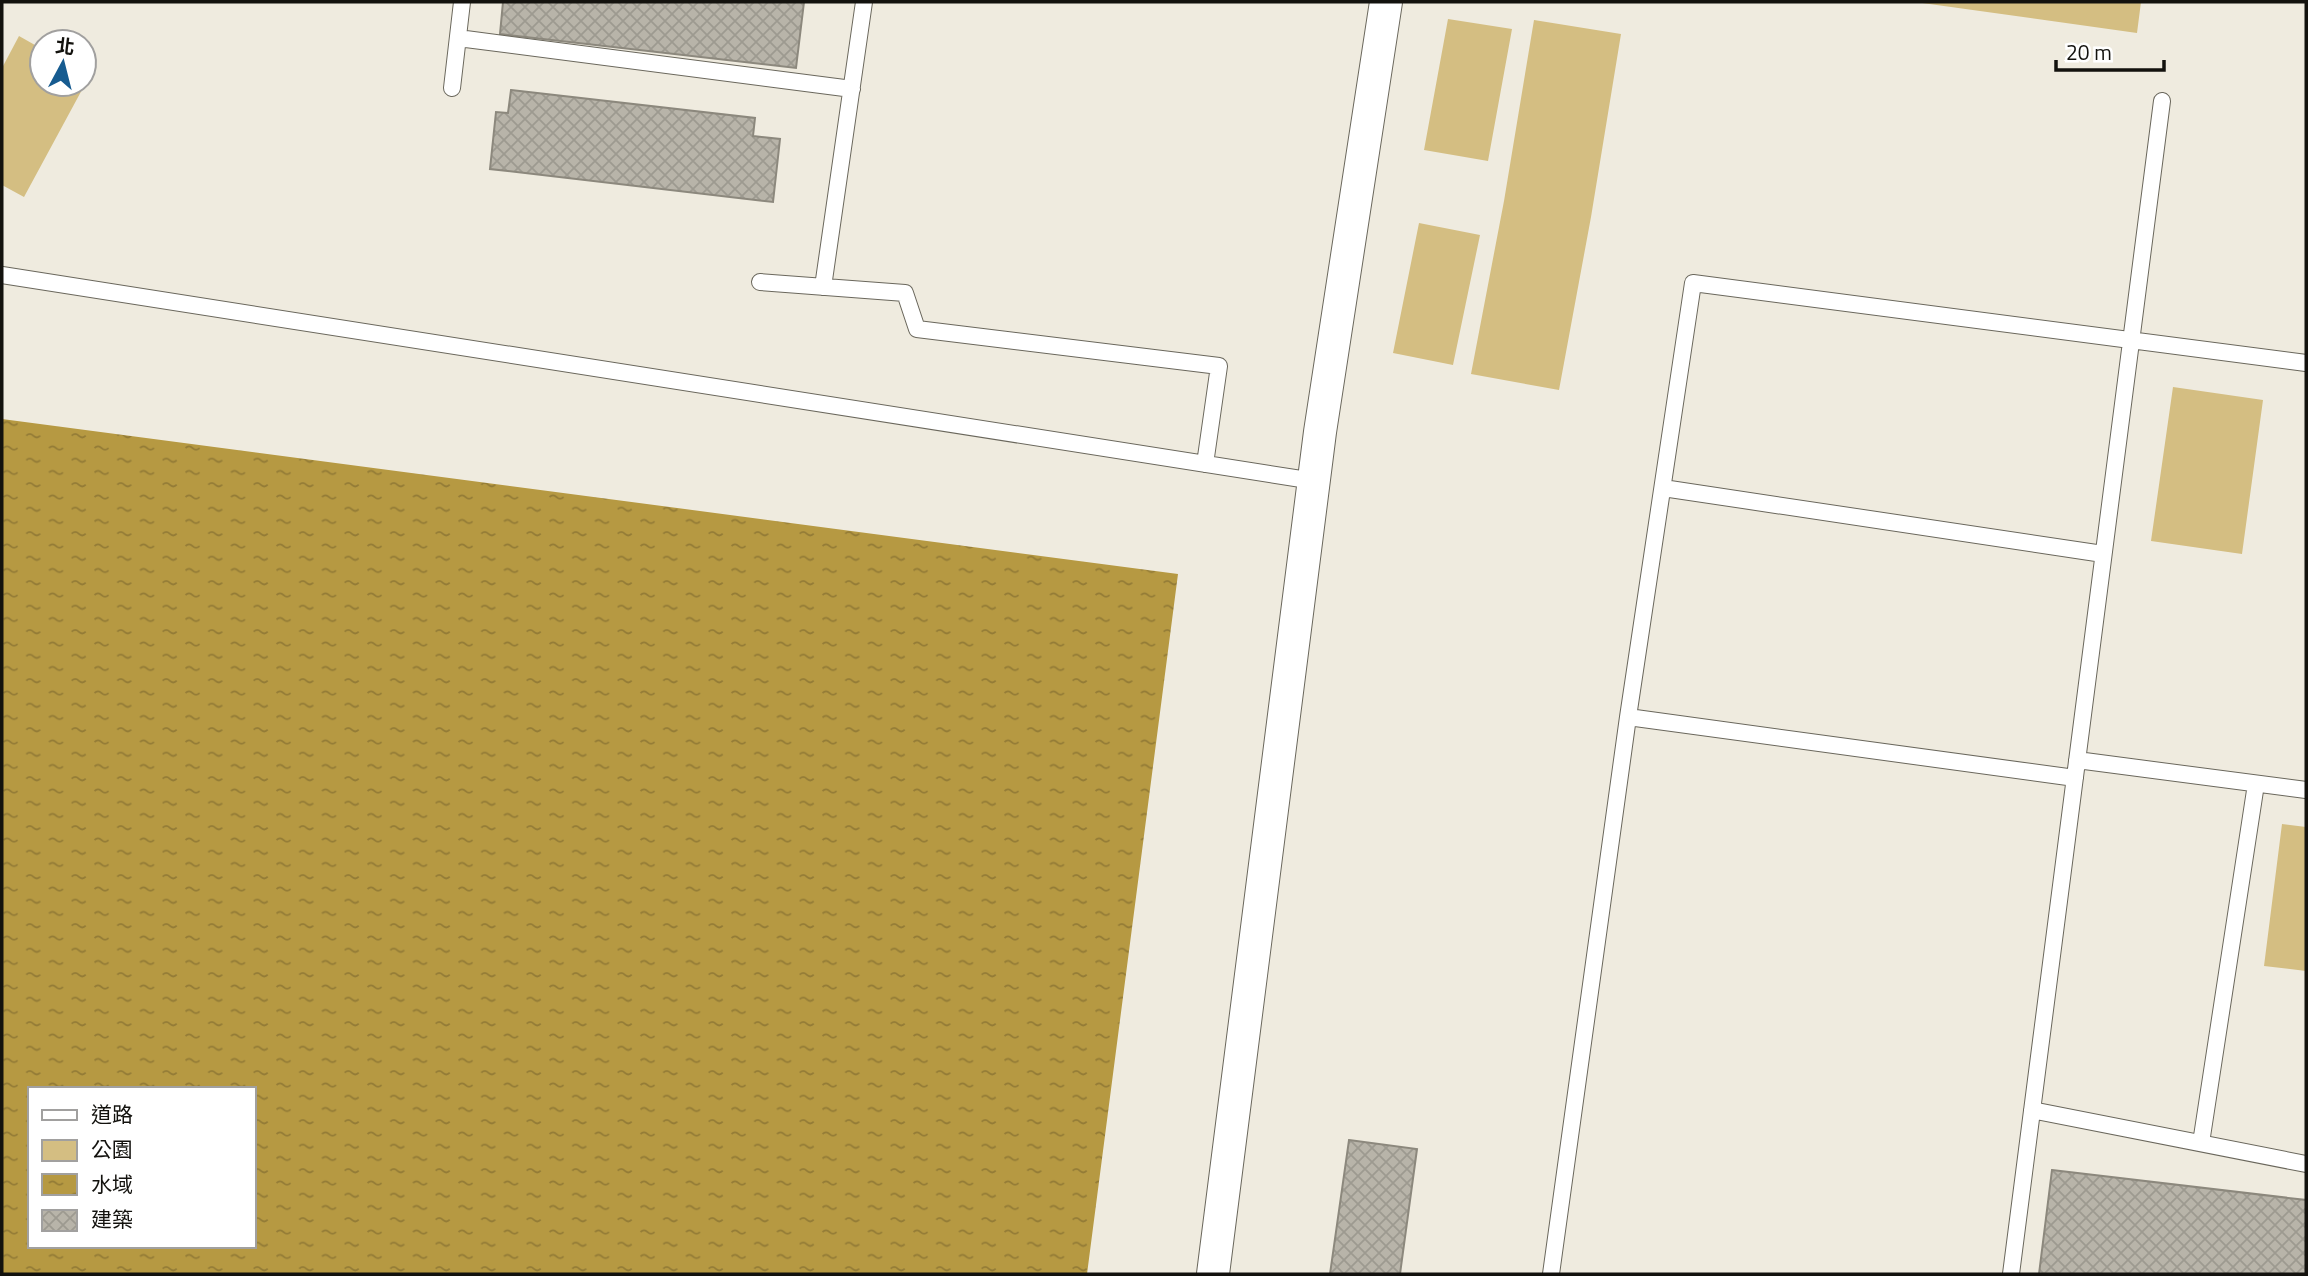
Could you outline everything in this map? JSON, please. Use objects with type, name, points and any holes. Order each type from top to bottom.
[{"type":"street","points":[[1213,1274],[1314,481],[1386,2]]},
{"type":"lane","points":[[452,88],[462,2]]},
{"type":"lane","points":[[823,287],[864,2]]},
{"type":"lane","points":[[458,38],[852,89]]},
{"type":"lane","points":[[2011,1274],[2162,101]]},
{"type":"lane","points":[[2,275],[1314,481]]},
{"type":"lane","points":[[760,282],[905,293],[917,329],[1219,366],[1205,464]]},
{"type":"lane","points":[[1551,1274],[1628,717],[1693,283],[2306,363]]},
{"type":"lane","points":[[1663,488],[2103,554]]},
{"type":"lane","points":[[1628,717],[2074,778]]},
{"type":"lane","points":[[2077,760],[2306,790]]},
{"type":"lane","points":[[2201,1143],[2256,784]]},
{"type":"lane","points":[[2032,1110],[2306,1164]]},
{"type":"green space","points":[[1915,2],[2141,2],[2137,33]]},
{"type":"green space","points":[[1448,19],[1512,29],[1488,161],[1424,150]]},
{"type":"green space","points":[[1534,20],[1621,34],[1559,390],[1471,374],[1504,201]]},
{"type":"green space","points":[[19,36],[28,41],[28,98],[78,98],[24,197],[2,185],[2,68]]},
{"type":"green space","points":[[1419,223],[1480,235],[1453,365],[1393,353]]},
{"type":"green space","points":[[2173,387],[2263,400],[2242,554],[2151,541]]},
{"type":"green space","points":[[2282,824],[2306,827],[2306,971],[2264,966]]},
{"type":"water","points":[[2,419],[1178,574],[1087,1274],[2,1274]]},
{"type":"building","points":[[503,2],[804,2],[796,68],[500,34]]},
{"type":"building","points":[[511,90],[755,118],[753,136],[780,139],[773,202],[490,169],[496,112],[508,113]]},
{"type":"building","points":[[1349,1140],[1417,1149],[1400,1274],[1330,1274]]},
{"type":"building","points":[[2052,1170],[2306,1200],[2306,1274],[2039,1274]]}]
